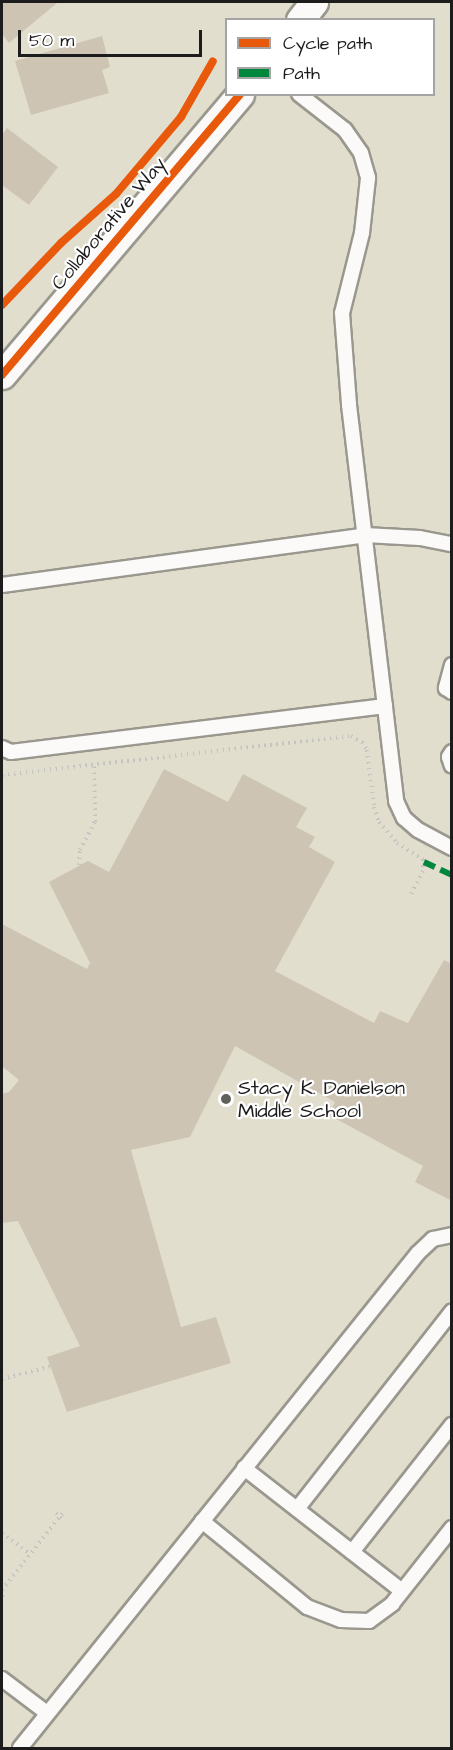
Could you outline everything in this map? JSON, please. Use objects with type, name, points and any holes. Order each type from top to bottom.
[{"type":"street","points":[[302,18],[314,2]]},
{"type":"street","name":"Collaborative Way","points":[[2,375],[238,96]]},
{"type":"lane","points":[[302,96],[345,130],[360,153],[368,178],[362,233],[342,313],[396,801],[404,818],[418,830],[452,848]]},
{"type":"lane","points":[[2,585],[365,535],[420,538],[452,544]]},
{"type":"lane","points":[[452,665],[446,688],[452,692]]},
{"type":"lane","points":[[2,748],[11,752],[385,706]]},
{"type":"lane","points":[[452,752],[449,757],[452,766]]},
{"type":"lane","points":[[20,1749],[418,1253],[433,1239],[452,1235]]},
{"type":"lane","points":[[297,1509],[452,1311]]},
{"type":"lane","points":[[352,1552],[452,1425]]},
{"type":"lane","points":[[244,1468],[402,1591]]},
{"type":"lane","points":[[202,1521],[307,1607],[341,1620],[369,1621],[392,1604],[452,1528]]},
{"type":"lane","points":[[2,1679],[47,1713]]},
{"type":"path","points":[[2,775],[351,736],[362,742],[367,750],[379,822],[397,843],[424,862],[423,871],[410,896]]},
{"type":"path","points":[[79,871],[80,850],[95,822],[94,766]]},
{"type":"path","points":[[2,1380],[60,1364]]},
{"type":"path","points":[[2,1590],[64,1510]]},
{"type":"path","points":[[58,1515],[64,1520]]},
{"type":"path","points":[[2,1533],[30,1554]]},
{"type":"building","points":[[2,2],[57,3],[9,43],[2,34]]},
{"type":"building","points":[[102,36],[110,67],[102,70],[109,93],[31,115],[15,61]]},
{"type":"building","points":[[7,128],[58,167],[29,205],[2,185],[2,135]]},
{"type":"building","name":"Stacy K. Danielson Middle School","points":[[164,769],[228,802],[243,774],[307,808],[296,827],[315,837],[309,847],[335,862],[275,971],[374,1023],[380,1011],[408,1023],[444,960],[452,964],[452,1201],[415,1182],[423,1166],[329,1115],[335,1102],[235,1046],[190,1137],[131,1150],[181,1327],[216,1317],[231,1363],[67,1412],[47,1357],[80,1346],[18,1221],[2,1223],[2,1094],[9,1092],[19,1080],[2,1066],[2,924],[87,969],[90,963],[49,882],[88,861],[109,872]]},
{"type":"marked path","points":[[424,862],[452,875]]},
{"type":"cycle path","points":[[2,305],[61,243],[116,194],[181,117],[213,61]]},
{"type":"cycle path","points":[[2,375],[238,96]]},
{"type":"place","name":"Stacy K. Danielson Middle School","points":[[226,1099]]}]
